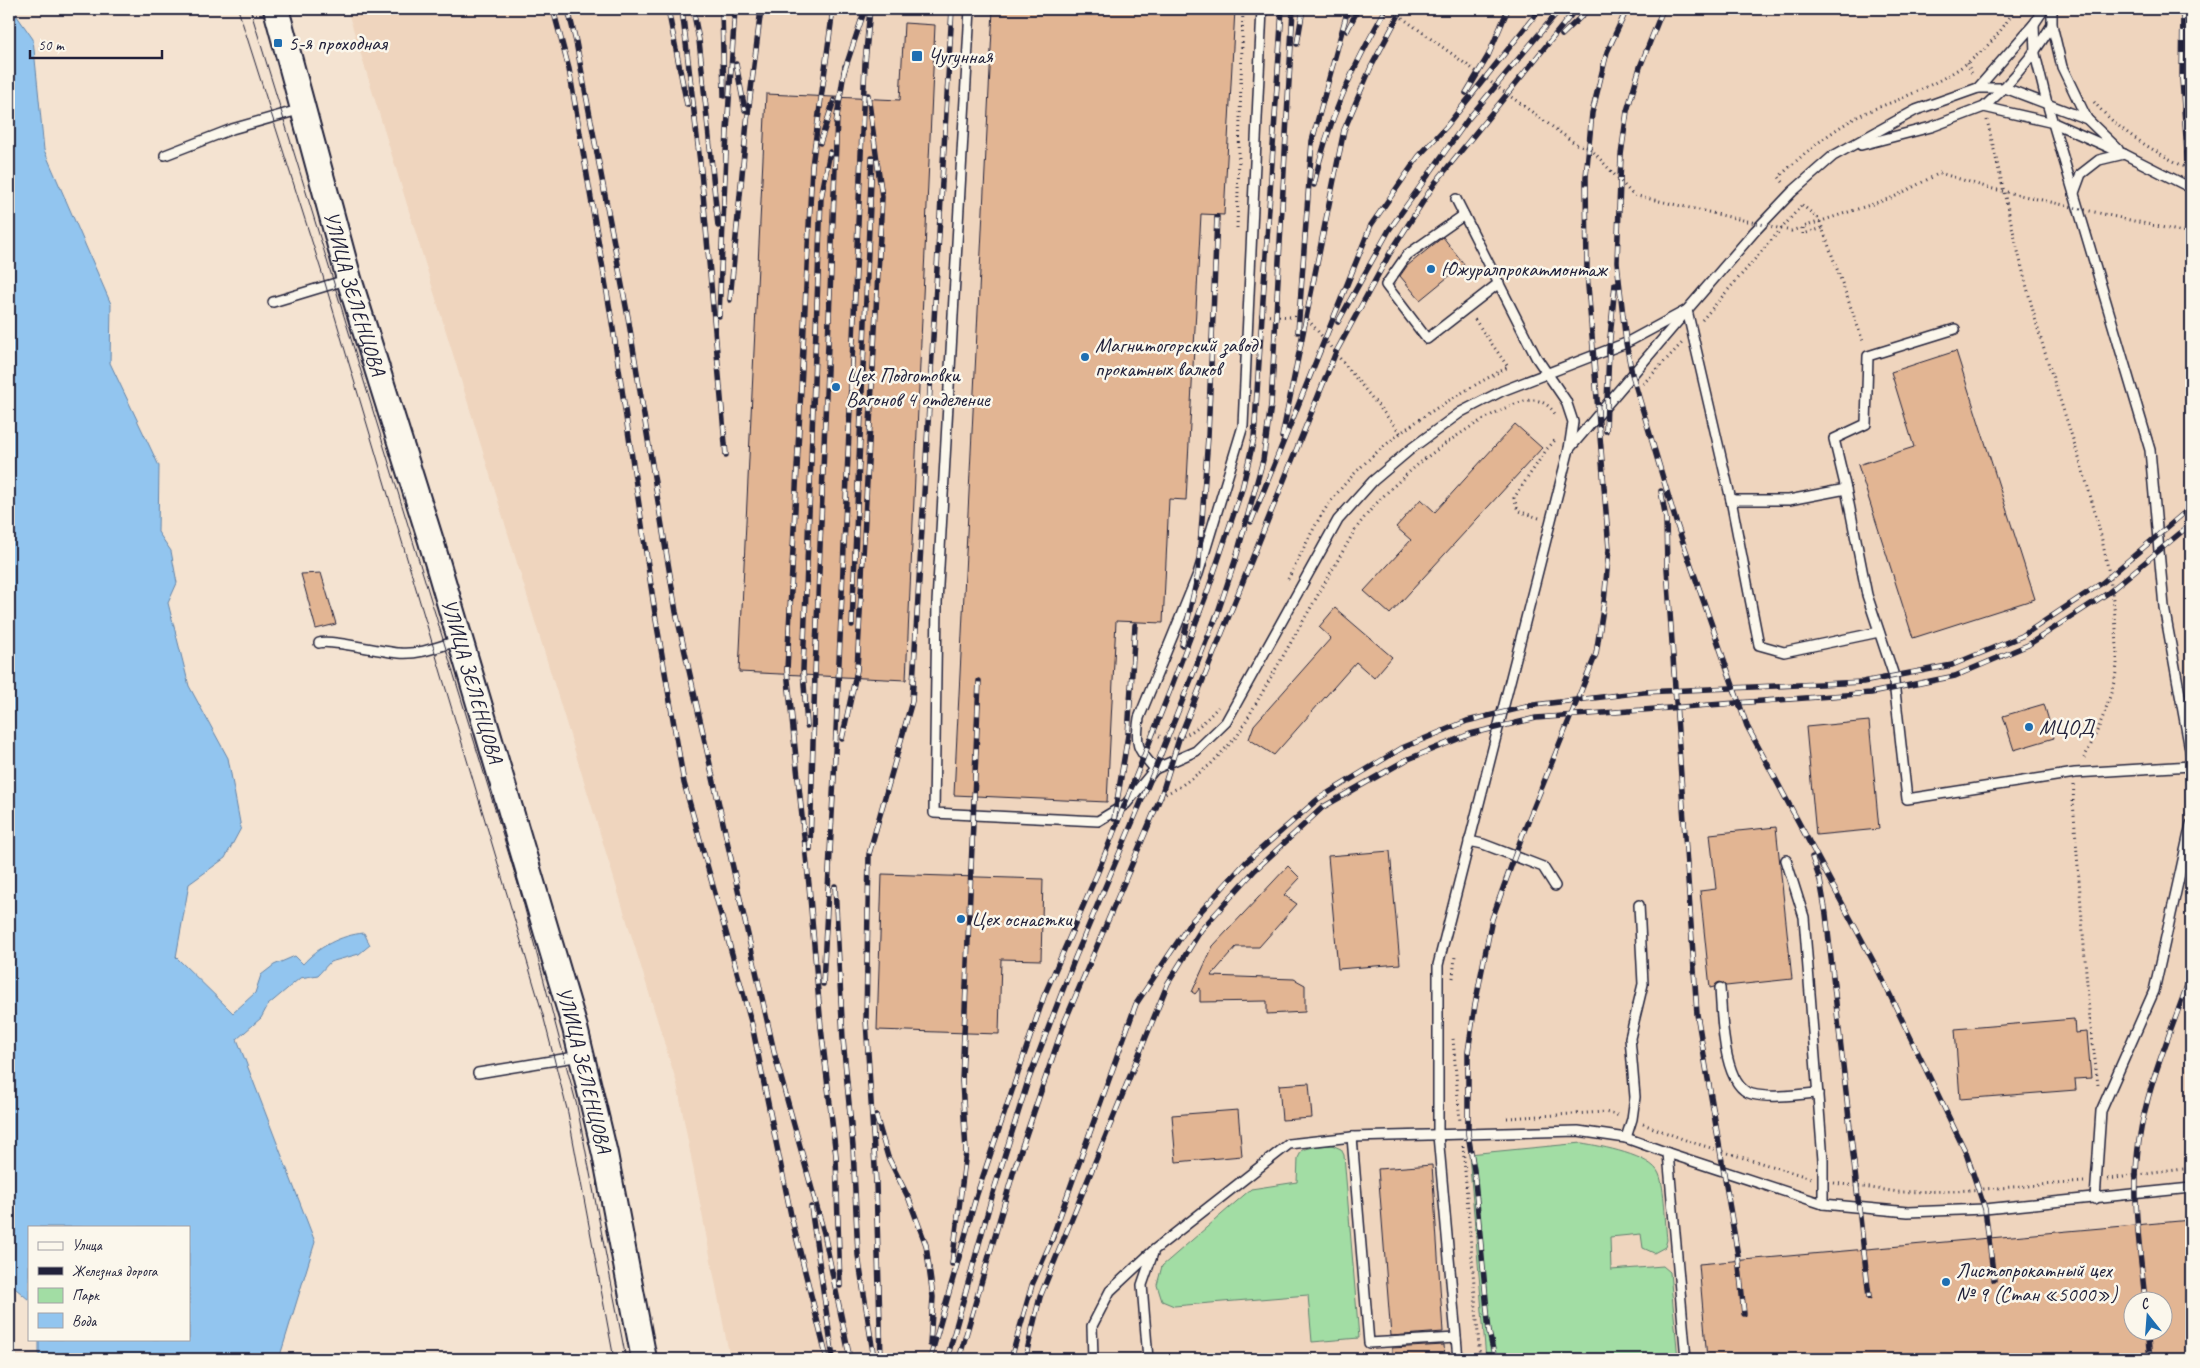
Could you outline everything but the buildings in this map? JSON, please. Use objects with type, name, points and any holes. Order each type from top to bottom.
[{"type":"main road","name":"УЛИЦА ЗЕЛЕНЦОВА","points":[[276,9],[349,279],[460,640],[582,1056],[605,1154],[644,1359]]},
{"type":"lane","points":[[385,9],[386,11],[393,9]]},
{"type":"lane","points":[[970,9],[937,603],[934,812],[1098,821],[1126,804],[1155,769],[1196,751],[1226,722],[1338,520],[1373,481],[1412,448],[1461,412],[1502,391],[1626,343],[1687,310]]},
{"type":"lane","points":[[1155,769],[1144,757],[1135,741],[1139,718],[1198,574],[1243,426],[1246,315],[1259,103],[1262,9]]},
{"type":"lane","points":[[1978,88],[2034,24],[2044,9]]},
{"type":"lane","points":[[2052,9],[2052,25],[2062,67],[2087,119],[2124,154]]},
{"type":"lane","points":[[2034,24],[2035,54],[2047,103],[2150,450],[2164,607],[2191,755]]},
{"type":"lane","points":[[1847,148],[1931,127],[1984,107],[2005,88],[2035,54],[2052,25]]},
{"type":"lane","points":[[1569,449],[1755,231],[1792,192],[1833,156],[1916,110],[1978,88],[2005,88],[2087,119]]},
{"type":"lane","points":[[1984,107],[2054,123],[2124,154],[2191,188]]},
{"type":"lane","points":[[165,155],[232,129],[302,109]]},
{"type":"lane","points":[[2074,193],[2081,174],[2099,160],[2124,154]]},
{"type":"lane","points":[[1456,199],[1546,373],[1566,401],[1573,422],[1569,449],[1438,965],[1438,1135],[1458,1359]]},
{"type":"lane","points":[[1464,215],[1407,256],[1386,285],[1427,339],[1499,283]]},
{"type":"lane","points":[[273,302],[349,279]]},
{"type":"lane","points":[[1687,310],[1731,500],[1759,645],[1784,652],[1880,632]]},
{"type":"lane","points":[[1955,328],[1868,356],[1866,424],[1834,439],[1867,595],[1893,673],[1907,799],[2074,773],[2191,766]]},
{"type":"lane","points":[[1731,500],[1790,500],[1846,489]]},
{"type":"lane","points":[[319,643],[325,641],[401,654],[418,653],[460,640]]},
{"type":"lane","points":[[2095,1199],[2101,1110],[2154,991],[2191,824]]},
{"type":"lane","points":[[1469,841],[1484,844],[1543,867],[1555,886]]},
{"type":"lane","points":[[1786,860],[1804,917],[1823,1160],[1823,1204]]},
{"type":"lane","points":[[1626,1138],[1632,1119],[1635,1097],[1630,1038],[1643,984],[1640,905]]},
{"type":"lane","points":[[1720,988],[1726,1055],[1736,1081],[1750,1094],[1774,1096],[1818,1093]]},
{"type":"lane","points":[[478,1073],[582,1056]]},
{"type":"lane","points":[[1093,1359],[1092,1326],[1110,1291],[1154,1250],[1288,1144],[1352,1137],[1578,1131],[1626,1138],[1823,1204],[1908,1212],[1985,1209],[2191,1188]]},
{"type":"lane","points":[[1352,1137],[1369,1343],[1456,1338]]},
{"type":"lane","points":[[1668,1153],[1686,1359]]},
{"type":"lane","points":[[1148,1359],[1142,1285],[1154,1250]]},
{"type":"path","points":[[1237,237],[1243,9]]},
{"type":"path","points":[[1390,9],[1576,144],[1590,148],[1633,195],[1791,231],[1894,197],[1940,173],[1989,188],[2191,234]]},
{"type":"path","points":[[1779,177],[1810,148],[1859,116],[1938,81],[1967,63],[1990,45],[2004,29],[2014,9]]},
{"type":"path","points":[[1967,63],[1978,88]]},
{"type":"path","points":[[2092,99],[2102,111],[2133,137],[2191,170]]},
{"type":"path","points":[[1984,107],[2036,322],[2103,536],[2114,617],[2117,664],[2109,696],[2090,749],[2074,773],[2073,801],[2089,1002],[2101,1110]]},
{"type":"path","points":[[1637,391],[1691,333],[1802,205],[1820,218],[1868,356]]},
{"type":"path","points":[[1803,228],[1803,234],[1822,228]]},
{"type":"path","points":[[1288,580],[1325,510],[1338,492],[1363,466],[1401,433],[1453,397],[1508,367],[1466,308]]},
{"type":"path","points":[[1246,315],[1307,318],[1422,461]]},
{"type":"path","points":[[1161,796],[1178,788],[1210,765],[1238,735],[1355,530],[1379,500],[1437,449],[1483,420],[1532,400],[1539,401],[1553,410],[1558,418]]},
{"type":"path","points":[[1551,520],[1518,511],[1514,498],[1560,431]]},
{"type":"path","points":[[1139,718],[1154,732],[1166,738],[1179,739],[1205,721],[1224,701]]},
{"type":"path","points":[[1452,985],[1456,947]]},
{"type":"path","points":[[1452,1036],[1480,1359]]},
{"type":"shaded area","points":[[347,9],[2191,9],[2191,1359],[730,1359],[677,1084]]},
{"type":"green space","points":[[1582,1143],[1625,1152],[1647,1162],[1659,1174],[1665,1206],[1667,1240],[1665,1247],[1654,1253],[1643,1248],[1641,1234],[1610,1237],[1611,1270],[1663,1266],[1670,1272],[1678,1359],[1486,1359],[1469,1154]]},
{"type":"green space","points":[[1332,1145],[1341,1149],[1344,1155],[1359,1338],[1312,1342],[1308,1295],[1174,1306],[1162,1301],[1157,1285],[1162,1266],[1251,1189],[1297,1182],[1298,1158],[1302,1150]]},
{"type":"water","points":[[9,9],[12,9],[33,39],[44,150],[111,304],[110,363],[159,466],[158,532],[171,551],[177,583],[168,603],[189,686],[228,758],[241,828],[225,858],[189,884],[176,957],[233,1013],[255,993],[261,975],[274,965],[295,956],[303,964],[323,947],[355,934],[364,933],[370,945],[359,954],[330,962],[318,975],[300,978],[268,1005],[261,1018],[237,1039],[315,1242],[279,1359],[39,1359],[39,1340],[190,1340],[190,1226],[28,1226],[28,1299],[9,1283]]},
{"type":"tram line","points":[[238,9],[322,273],[543,1015],[568,1113],[614,1359]]},
{"type":"tram line","points":[[250,9],[521,894],[577,1106],[626,1359]]},
{"type":"railway","points":[[553,9],[569,69],[612,322],[656,620],[684,783],[752,1025],[792,1220],[827,1359]]},
{"type":"railway","points":[[568,9],[576,42],[628,317],[676,612],[775,1056],[824,1233],[850,1359]]},
{"type":"railway","points":[[668,9],[687,105]]},
{"type":"railway","points":[[682,9],[701,171],[726,455]]},
{"type":"railway","points":[[693,9],[699,40],[718,226]]},
{"type":"railway","points":[[722,9],[724,96]]},
{"type":"railway","points":[[719,316],[727,131],[735,9]]},
{"type":"railway","points":[[730,300],[747,122],[761,9]]},
{"type":"railway","points":[[833,9],[812,166],[787,670],[809,885],[821,1027],[836,1156],[840,1286]]},
{"type":"railway","points":[[844,72],[865,9]]},
{"type":"railway","points":[[823,984],[834,777],[865,63],[870,9]]},
{"type":"railway","points":[[881,1359],[876,1183],[866,1020],[869,854],[912,701],[952,9]]},
{"type":"railway","points":[[930,1359],[977,1194],[1044,996],[1097,874],[1171,688],[1207,593],[1242,489],[1254,438],[1282,9]]},
{"type":"railway","points":[[1215,621],[1236,558],[1263,460],[1271,405],[1293,9]]},
{"type":"railway","points":[[1297,44],[1303,9]]},
{"type":"railway","points":[[1298,332],[1312,141],[1348,9]]},
{"type":"railway","points":[[1347,31],[1358,9]]},
{"type":"railway","points":[[1314,185],[1326,138],[1334,116],[1363,51],[1386,9]]},
{"type":"railway","points":[[1282,437],[1344,130],[1371,67],[1402,9]]},
{"type":"railway","points":[[1466,93],[1488,56],[1508,9]]},
{"type":"railway","points":[[1251,522],[1371,225],[1419,156],[1446,127],[1540,9]]},
{"type":"railway","points":[[1338,322],[1389,230],[1469,118],[1560,9]]},
{"type":"railway","points":[[959,1359],[1014,1170],[1065,1021],[1161,796],[1179,739],[1336,352],[1390,253],[1435,183],[1576,9]]},
{"type":"railway","points":[[1562,35],[1589,9]]},
{"type":"railway","points":[[1495,1359],[1489,1332],[1474,1170],[1468,1134],[1468,1052],[1492,919],[1522,836],[1596,654],[1604,602],[1609,549],[1587,273],[1586,177],[1592,113],[1607,52],[1627,9]]},
{"type":"railway","points":[[1663,9],[1640,67],[1627,111],[1621,155],[1617,262],[1626,343],[1632,374],[1677,525],[1747,726],[1878,970],[1966,1153],[1985,1209],[1994,1280]]},
{"type":"railway","points":[[2183,9],[2182,79],[2191,212]]},
{"type":"railway","points":[[736,64],[745,110]]},
{"type":"railway","points":[[836,123],[845,66]]},
{"type":"railway","points":[[842,739],[857,670],[882,197],[868,95]]},
{"type":"railway","points":[[820,143],[834,100]]},
{"type":"railway","points":[[810,849],[837,117]]},
{"type":"railway","points":[[807,726],[803,670],[821,198],[830,152]]},
{"type":"railway","points":[[852,625],[872,158]]},
{"type":"railway","points":[[1182,645],[1198,574],[1208,437],[1217,217]]},
{"type":"railway","points":[[1606,431],[1609,349],[1615,284]]},
{"type":"railway","points":[[1661,491],[1666,519],[1667,568],[1697,1014],[1738,1256],[1744,1314]]},
{"type":"railway","points":[[1051,1241],[1136,1004],[1191,922],[1246,862],[1318,799],[1402,748],[1467,721],[1534,705],[1644,692],[1863,682],[1952,665],[2022,636],[2102,583],[2191,507]]},
{"type":"railway","points":[[1025,1359],[1040,1297],[1168,983],[1201,930],[1255,870],[1323,807],[1406,760],[1470,734],[1536,718],[1871,693],[1955,676],[2028,645],[2108,593],[2191,524]]},
{"type":"railway","points":[[947,1359],[993,1193],[1028,1081],[1075,958],[1155,769],[1217,614]]},
{"type":"railway","points":[[1114,819],[1128,735],[1135,625]]},
{"type":"railway","points":[[952,1264],[966,1152],[962,1081],[979,681]]},
{"type":"railway","points":[[1812,857],[1820,880],[1826,914],[1869,1297]]},
{"type":"railway","points":[[835,886],[843,1039],[853,1147],[858,1255],[874,1359]]},
{"type":"railway","points":[[2144,1290],[2136,1201],[2139,1141],[2154,1077],[2191,974]]},
{"type":"railway","points":[[876,1116],[888,1157],[909,1199],[926,1245],[933,1297],[930,1344]]},
{"type":"railway","points":[[811,1207],[833,1358]]},
{"type":"railway","points":[[1011,1359],[1032,1285],[1053,1237]]},
{"type":"railway","points":[[2148,1340],[2150,1359]]},
{"type":"place","name":"5-я проходная","points":[[278,43]]},
{"type":"place","name":"Чугунная","points":[[917,56]]},
{"type":"place","name":"Южуралпрокатмонтаж","points":[[1431,269]]},
{"type":"place","name":"Магнитогорский завод прокатных валков","points":[[1085,357]]},
{"type":"place","name":"Цех Подготовки Вагонов 4 отделение","points":[[836,387]]},
{"type":"place","name":"МЦОД","points":[[2029,727]]},
{"type":"place","name":"Цех оснастки","points":[[961,919]]},
{"type":"place","name":"Листопрокатный цех № 9 (Стан «5000»)","points":[[1946,1282]]}]
